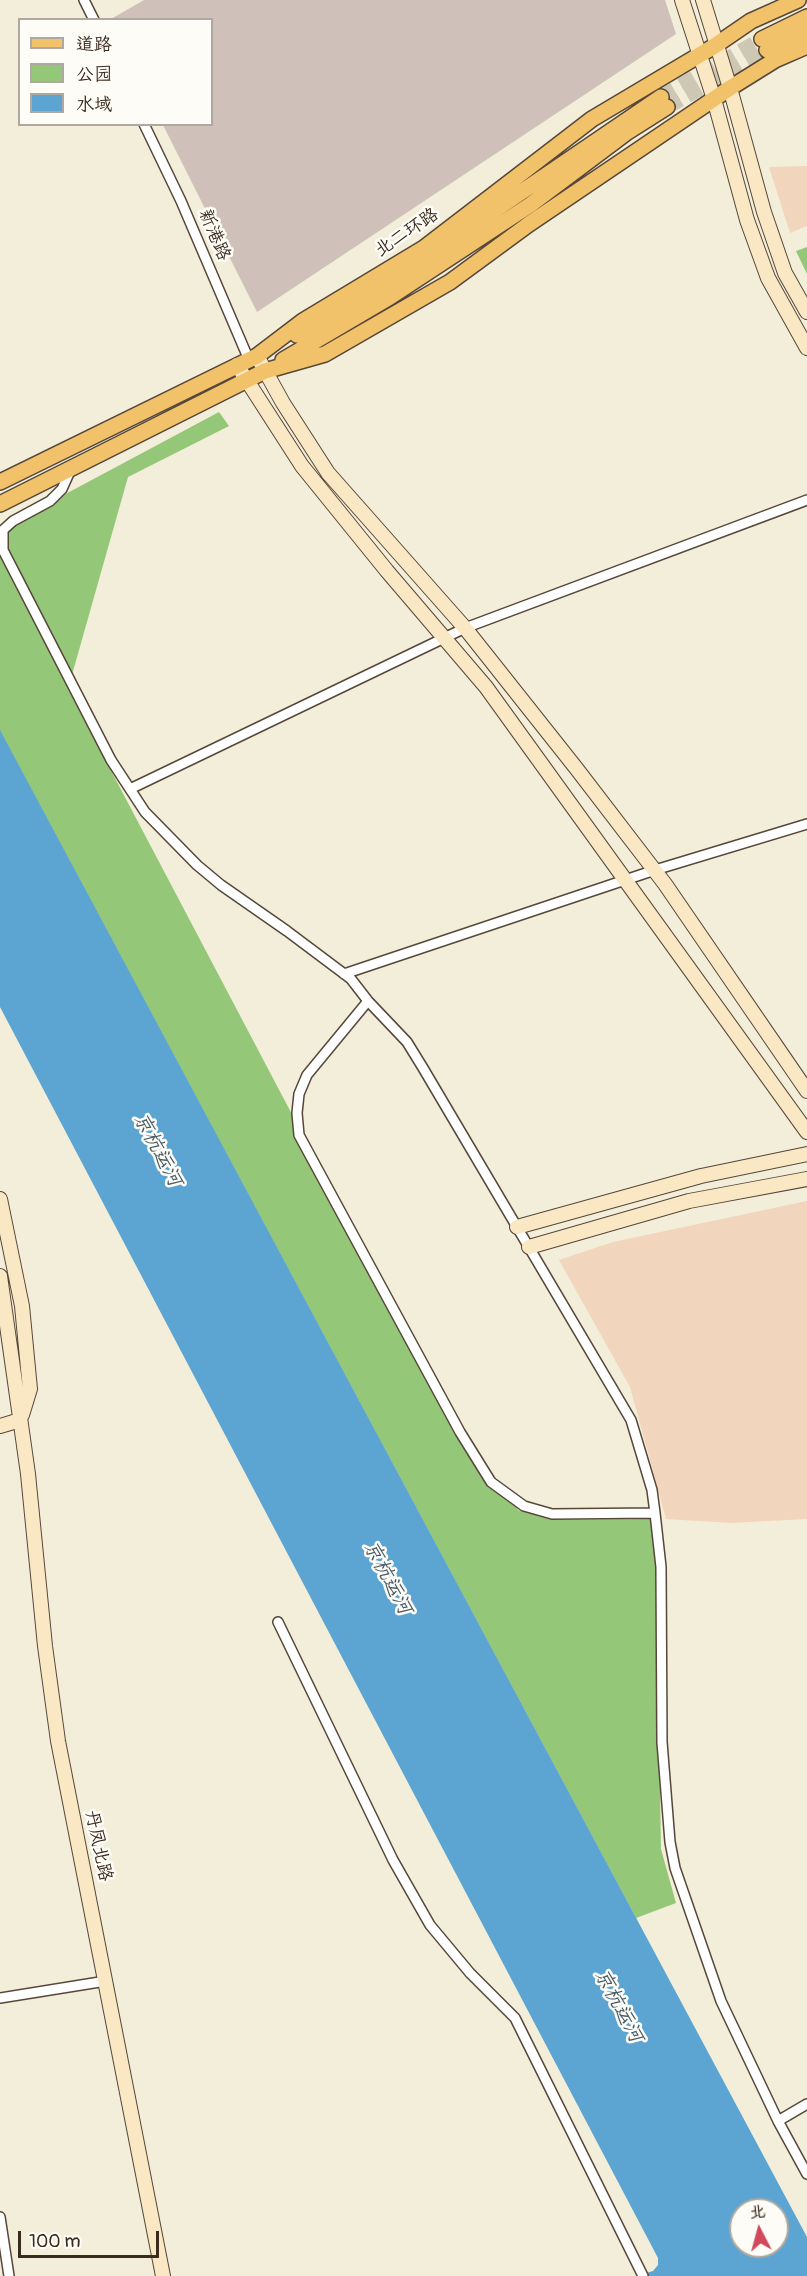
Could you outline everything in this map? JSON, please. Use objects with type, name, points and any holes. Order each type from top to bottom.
[{"type":"main road","name":"北二环路","points":[[0,482],[248,360],[303,321],[424,248],[592,119],[699,56],[751,21],[798,0]]},
{"type":"main road","points":[[807,17],[764,44],[807,32]]},
{"type":"main road","points":[[265,371],[325,354],[450,282],[529,224],[730,88],[775,60],[807,46]]},
{"type":"main road","points":[[0,504],[265,371],[390,297],[530,205],[664,102],[354,306],[248,360]]},
{"type":"street","points":[[84,0],[93,18]]},
{"type":"street","points":[[682,0],[714,99],[747,220],[768,278],[807,348]]},
{"type":"street","points":[[703,0],[764,212],[785,273],[807,312]]},
{"type":"street","name":"新港路","points":[[145,126],[181,201],[248,360]]},
{"type":"street","points":[[248,360],[265,371],[328,473],[465,628],[655,870],[807,1091]]},
{"type":"street","points":[[248,360],[247,380],[302,466],[486,687],[807,1132]]},
{"type":"street","points":[[71,468],[62,489],[50,501],[13,520],[3,530],[3,550],[111,760],[145,812],[197,865],[220,885],[351,979],[406,1042],[632,1420],[652,1490],[661,1567],[662,1742],[670,1842],[675,1868],[721,2001],[778,2121],[807,2174]]},
{"type":"street","points":[[130,789],[465,628],[807,500]]},
{"type":"street","points":[[344,974],[655,870],[807,824]]},
{"type":"street","points":[[368,1001],[307,1075],[299,1094],[297,1113],[299,1135],[455,1423],[491,1482],[524,1506],[552,1514],[655,1513]]},
{"type":"street","points":[[517,1227],[701,1176],[807,1154]]},
{"type":"street","points":[[529,1247],[689,1201],[807,1179]]},
{"type":"street","points":[[0,1198],[22,1306],[30,1389],[20,1420],[0,1426]]},
{"type":"street","name":"丹凤北路","points":[[0,1276],[28,1474],[45,1646],[58,1741],[163,2276]]},
{"type":"street","points":[[278,1622],[393,1860],[430,1925],[470,1973],[515,2018],[642,2276]]},
{"type":"street","points":[[0,1998],[106,1981]]},
{"type":"street","points":[[778,2121],[807,2104]]},
{"type":"street","points":[[0,2217],[3,2258],[9,2276]]},
{"type":"shaded area","points":[[144,0],[665,0],[676,34],[257,312],[164,126],[213,126],[213,18],[113,18]]},
{"type":"shaded area","points":[[807,166],[807,226],[790,233],[769,167]]},
{"type":"shaded area","points":[[807,1201],[807,1519],[731,1523],[666,1519],[630,1387],[559,1260],[613,1242]]},
{"type":"green space","points":[[807,247],[807,274],[796,251]]},
{"type":"green space","points":[[219,412],[229,426],[128,477],[68,689],[483,1477],[512,1500],[518,1510],[551,1520],[650,1519],[656,1569],[661,1849],[676,1903],[636,1918],[0,731],[0,529]]},
{"type":"water","name":"京杭运河","points":[[0,730],[786,2198],[729,2198],[729,2258],[789,2258],[789,2203],[807,2237],[807,2276],[636,2276],[653,2271],[658,2265],[658,2258],[0,1007]]},
{"type":"tunnel","points":[[661,97],[762,39]]},
{"type":"tunnel","points":[[667,107],[767,50]]}]
